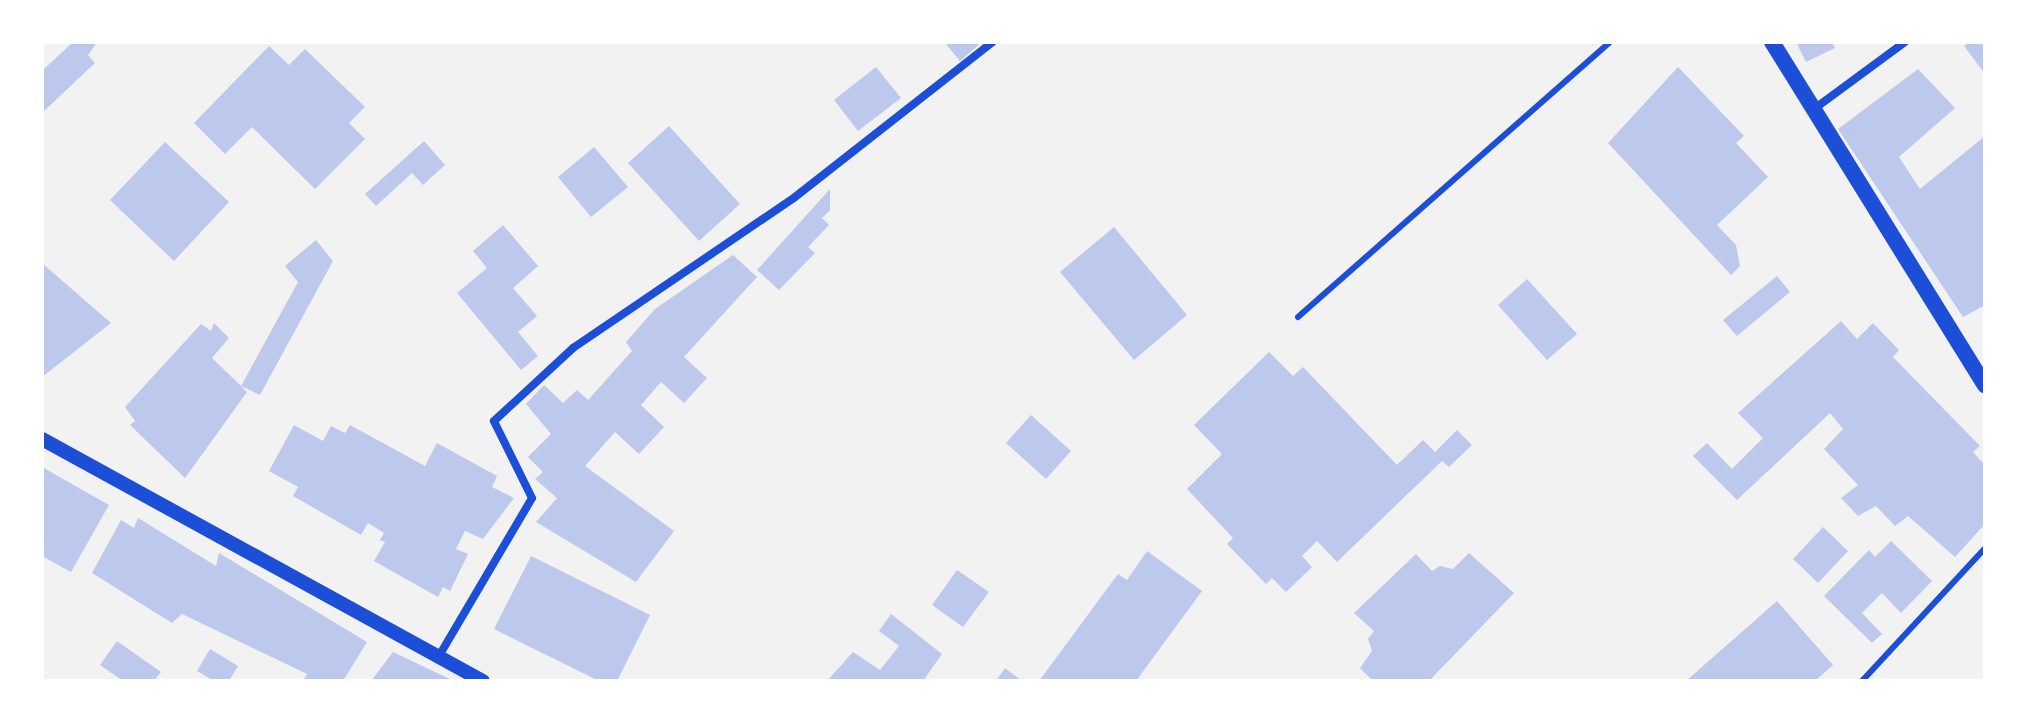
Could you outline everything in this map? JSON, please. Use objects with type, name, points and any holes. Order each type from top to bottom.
[{"type":"main road","points":[[1772,42],[1985,385]]},
{"type":"street","points":[[439,656],[532,498],[494,421],[573,348],[795,197],[993,42]]},
{"type":"street","points":[[1814,109],[1905,42]]},
{"type":"street","points":[[42,439],[483,681]]},
{"type":"lane","points":[[1298,317],[1610,42]]},
{"type":"lane","points":[[1862,681],[1985,548]]},
{"type":"building","points":[[73,42],[97,42],[88,55],[95,63],[42,113],[42,71]]},
{"type":"building","points":[[944,42],[982,42],[960,61]]},
{"type":"building","points":[[1796,42],[1832,42],[1835,48],[1806,62]]},
{"type":"building","points":[[1970,42],[1985,42],[1985,74],[1964,46]]},
{"type":"building","points":[[269,46],[289,65],[305,49],[365,107],[349,123],[365,139],[315,189],[252,127],[225,154],[194,123]]},
{"type":"building","points":[[876,67],[901,98],[858,131],[834,100]]},
{"type":"building","points":[[1678,67],[1744,136],[1736,143],[1768,177],[1717,225],[1736,245],[1740,266],[1731,275],[1608,143]]},
{"type":"building","points":[[1918,69],[1955,108],[1899,157],[1920,189],[1985,136],[1985,305],[1963,317],[1838,129]]},
{"type":"building","points":[[669,126],[740,204],[699,241],[628,163]]},
{"type":"building","points":[[424,141],[445,165],[423,185],[412,173],[376,206],[365,194]]},
{"type":"building","points":[[165,142],[229,202],[174,261],[110,200]]},
{"type":"building","points":[[594,147],[628,187],[591,217],[558,177]]},
{"type":"building","points":[[830,189],[830,210],[822,218],[829,225],[808,247],[815,253],[779,290],[757,270]]},
{"type":"building","points":[[503,225],[538,266],[513,288],[537,316],[518,332],[538,356],[521,370],[457,293],[487,268],[473,251]]},
{"type":"building","points":[[1114,227],[1187,315],[1134,360],[1060,272]]},
{"type":"building","points":[[316,240],[333,261],[260,395],[241,386],[298,282],[285,266]]},
{"type":"building","points":[[733,255],[757,277],[684,357],[707,378],[684,403],[661,382],[641,405],[664,427],[639,454],[615,432],[585,466],[674,531],[636,582],[536,522],[557,498],[535,479],[543,472],[528,457],[551,434],[526,404],[544,385],[563,403],[577,390],[588,400],[632,351],[626,342],[655,309]]},
{"type":"building","points":[[42,265],[111,323],[42,377]]},
{"type":"building","points":[[1777,276],[1790,292],[1737,336],[1723,320]]},
{"type":"building","points":[[1527,279],[1577,334],[1547,360],[1498,305]]},
{"type":"building","points":[[1841,321],[1857,339],[1873,323],[1899,350],[1893,357],[1980,446],[1973,452],[1985,465],[1985,524],[1955,557],[1908,516],[1895,526],[1876,506],[1858,516],[1841,498],[1858,485],[1824,449],[1843,429],[1830,413],[1737,500],[1693,456],[1707,443],[1732,469],[1763,438],[1738,413]]},
{"type":"building","points":[[214,323],[229,338],[212,358],[247,392],[185,478],[130,425],[135,421],[125,407],[201,324],[211,331]]},
{"type":"building","points":[[1269,352],[1293,376],[1303,367],[1397,465],[1423,440],[1435,452],[1457,430],[1472,445],[1449,467],[1442,461],[1337,562],[1317,541],[1302,556],[1312,567],[1286,592],[1272,578],[1266,584],[1227,544],[1233,538],[1187,489],[1222,454],[1194,425]]},
{"type":"building","points":[[1031,415],[1071,451],[1046,479],[1006,443]]},
{"type":"building","points":[[294,425],[323,441],[331,426],[345,433],[350,425],[425,466],[437,443],[497,476],[492,487],[514,498],[483,539],[465,531],[456,549],[468,554],[450,591],[443,587],[438,597],[374,561],[385,542],[380,540],[384,533],[368,523],[361,535],[293,496],[298,487],[269,471]]},
{"type":"building","points":[[42,467],[109,505],[71,572],[42,556]]},
{"type":"building","points":[[138,518],[216,566],[219,553],[367,642],[343,681],[303,681],[307,674],[182,614],[172,623],[92,573],[121,520],[134,528]]},
{"type":"building","points":[[1823,527],[1848,551],[1818,583],[1793,559]]},
{"type":"building","points":[[1891,541],[1932,581],[1901,613],[1882,593],[1862,613],[1882,634],[1872,643],[1824,596],[1869,550],[1875,557]]},
{"type":"building","points":[[1147,551],[1202,591],[1136,681],[1039,681],[1118,574],[1127,580]]},
{"type":"building","points":[[1469,553],[1514,593],[1429,681],[1373,681],[1360,668],[1372,651],[1368,639],[1374,631],[1354,613],[1416,554],[1432,571],[1440,566],[1453,569]]},
{"type":"building","points":[[531,556],[650,615],[617,681],[599,681],[494,629]]},
{"type":"building","points":[[957,570],[989,592],[963,627],[932,605]]},
{"type":"building","points":[[1777,601],[1833,665],[1815,681],[1686,681]]},
{"type":"building","points":[[891,614],[942,654],[923,681],[827,681],[853,652],[880,670],[899,646],[879,631]]},
{"type":"building","points":[[117,641],[161,672],[154,681],[123,681],[100,665]]},
{"type":"building","points":[[210,649],[238,666],[229,681],[214,681],[197,671]]},
{"type":"building","points":[[393,652],[454,681],[371,681]]},
{"type":"building","points":[[1005,668],[1022,681],[996,681]]}]
